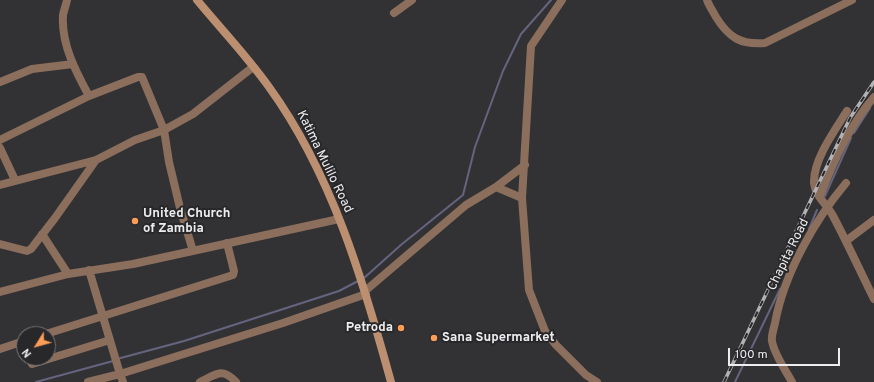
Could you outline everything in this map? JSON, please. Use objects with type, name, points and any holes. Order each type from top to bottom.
[{"type":"main road","name":"Katima Mulilo Road","points":[[197,0],[269,87],[303,142],[332,199],[365,290],[392,382]]},
{"type":"street","points":[[67,0],[63,15],[65,41],[73,64],[89,96]]},
{"type":"street","points":[[394,13],[412,0]]},
{"type":"street","points":[[562,0],[531,46],[522,198],[529,290],[545,331],[556,345],[586,375],[597,382]]},
{"type":"street","points":[[707,0],[722,26],[735,39],[751,44],[765,43],[852,0]]},
{"type":"street","points":[[0,82],[32,69],[73,64]]},
{"type":"street","points":[[0,185],[96,160],[135,140],[164,130],[193,114],[253,67]]},
{"type":"street","points":[[0,140],[89,96],[138,77],[142,77],[164,130],[176,192],[193,251]]},
{"type":"street","points":[[820,196],[846,138],[865,108],[874,97]]},
{"type":"street","points":[[847,111],[819,161],[814,181],[815,191],[828,207],[874,299]]},
{"type":"street","points":[[0,148],[15,180]]},
{"type":"street","points":[[0,244],[28,251],[96,160]]},
{"type":"street","points":[[88,382],[121,374],[283,323],[365,290],[466,205],[496,187],[525,165]]},
{"type":"street","name":"Chapita Road","points":[[792,382],[781,364],[772,341],[778,306],[792,271],[818,221],[846,183]]},
{"type":"street","points":[[496,187],[522,198]]},
{"type":"street","points":[[0,292],[68,274],[133,264],[339,219]]},
{"type":"street","points":[[846,241],[874,220]]},
{"type":"street","points":[[42,234],[68,274]]},
{"type":"street","points":[[56,331],[233,275],[234,272],[227,243]]},
{"type":"street","points":[[89,270],[110,340],[117,356],[121,374]]},
{"type":"street","points":[[56,357],[110,340]]},
{"type":"street","points":[[0,349],[16,344]]},
{"type":"street","points":[[200,382],[220,372],[228,373],[236,382]]},
{"type":"waterway","points":[[364,278],[402,244],[463,195],[475,147],[503,71],[521,34],[551,0]]},
{"type":"waterway","points":[[854,133],[870,108]]},
{"type":"waterway","points":[[825,196],[851,138]]},
{"type":"waterway","points":[[809,229],[817,210]]},
{"type":"waterway","points":[[117,359],[184,341],[339,291],[358,281]]},
{"type":"waterway","points":[[735,382],[780,289]]},
{"type":"waterway","points":[[36,382],[113,361]]},
{"type":"railway","points":[[724,382],[850,118],[874,82]]},
{"type":"place","name":"United Church of Zambia","points":[[135,221]]},
{"type":"place","name":"Petroda","points":[[401,328]]},
{"type":"place","name":"Sana Supermarket","points":[[434,338]]}]
